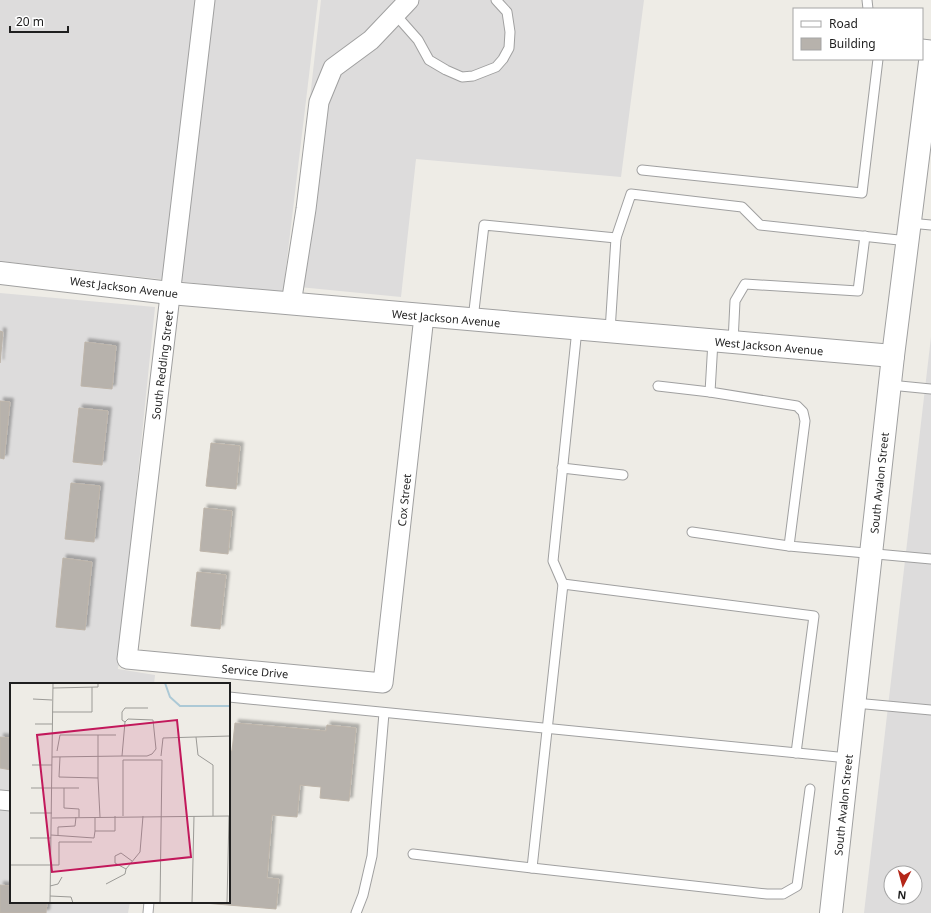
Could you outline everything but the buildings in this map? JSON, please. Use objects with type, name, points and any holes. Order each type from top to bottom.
[{"type":"street","name":"South Redding Street","points":[[127,660],[205,0]]},
{"type":"street","points":[[292,304],[306,209],[319,102],[332,68],[371,40],[409,0]]},
{"type":"street","name":"South Avalon Street","points":[[831,913],[893,356],[916,229],[931,54]]},
{"type":"street","name":"West Jackson Avenue","points":[[0,273],[170,293],[893,356]]},
{"type":"street","name":"Cox Street","points":[[384,684],[424,316]]},
{"type":"street","name":"Service Drive","points":[[127,660],[384,684]]},
{"type":"street","points":[[0,800],[10,801]]},
{"type":"lane","points":[[395,14],[418,40],[429,60],[462,77],[474,76],[496,67],[503,59],[509,48],[510,32],[507,12],[496,0]]},
{"type":"lane","points":[[642,170],[862,193],[878,60]]},
{"type":"lane","points":[[610,331],[616,238],[631,194],[742,207],[760,225],[865,236],[916,229]]},
{"type":"lane","points":[[473,320],[484,225],[616,238]]},
{"type":"lane","points":[[710,392],[735,301],[746,284],[858,291],[865,236]]},
{"type":"lane","points":[[532,868],[563,584],[553,562],[577,329]]},
{"type":"lane","points":[[890,385],[931,389]]},
{"type":"lane","points":[[658,386],[710,392],[797,406],[803,412],[805,421],[790,546]]},
{"type":"lane","points":[[562,468],[623,475]]},
{"type":"lane","points":[[692,532],[790,546],[931,559]]},
{"type":"lane","points":[[563,584],[814,616],[796,753]]},
{"type":"lane","points":[[230,698],[848,758]]},
{"type":"lane","points":[[854,703],[931,710]]},
{"type":"lane","points":[[356,913],[363,895],[372,856],[384,712]]},
{"type":"lane","points":[[413,854],[767,894],[783,894],[798,886],[810,789]]},
{"type":"lane","points":[[148,913],[149,903]]},
{"type":"shaded area","points":[[0,0],[318,0],[283,293],[0,261]]},
{"type":"shaded area","points":[[321,0],[644,0],[621,177],[416,159],[401,297],[289,286]]},
{"type":"shaded area","points":[[0,293],[155,307],[118,669],[155,675],[154,683],[10,683],[10,903],[130,903],[128,913],[0,913]]},
{"type":"shaded area","points":[[931,337],[931,913],[864,913]]}]
